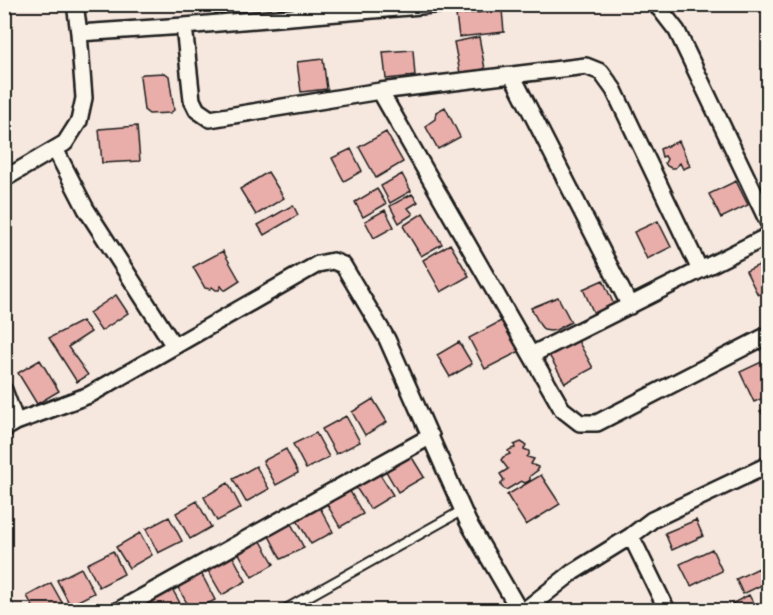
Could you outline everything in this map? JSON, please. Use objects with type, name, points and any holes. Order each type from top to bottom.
[{"type":"street","points":[[4,179],[65,143],[78,121],[84,98],[75,4]]},
{"type":"street","points":[[79,33],[444,4]]},
{"type":"street","points":[[654,4],[677,31],[768,222]]},
{"type":"street","points":[[184,26],[192,100],[197,110],[210,119],[380,91],[586,66],[601,72],[614,90],[700,270]]},
{"type":"street","points":[[512,75],[630,306]]},
{"type":"street","points":[[380,91],[562,408],[580,423],[597,423],[768,335]]},
{"type":"street","points":[[55,149],[86,209],[174,346]]},
{"type":"street","points":[[531,355],[768,236]]},
{"type":"street","points":[[4,390],[10,425],[89,395],[318,264],[333,261],[343,265],[387,339],[468,522],[519,610]]},
{"type":"street","points":[[118,610],[431,436]]},
{"type":"street","points":[[525,610],[573,572],[631,536],[652,520],[768,465]]},
{"type":"street","points":[[631,536],[666,610]]},
{"type":"lane","points":[[284,610],[463,510]]},
{"type":"building","points":[[502,10],[504,32],[459,37],[456,15]]},
{"type":"building","points":[[479,37],[485,69],[460,73],[454,42]]},
{"type":"building","points":[[413,50],[415,76],[386,79],[383,52]]},
{"type":"building","points":[[323,59],[327,89],[301,92],[297,62]]},
{"type":"building","points":[[165,73],[169,76],[174,110],[170,113],[149,114],[144,110],[140,76]]},
{"type":"building","points":[[445,107],[460,137],[438,149],[426,127],[435,119],[436,112]]},
{"type":"building","points":[[137,126],[140,161],[102,163],[99,129]]},
{"type":"building","points":[[386,132],[403,162],[376,178],[359,147]]},
{"type":"building","points":[[679,141],[690,166],[683,169],[680,163],[675,168],[667,166],[665,163],[667,159],[665,156],[662,157],[660,149]]},
{"type":"building","points":[[351,149],[362,171],[344,181],[332,158]]},
{"type":"building","points":[[268,172],[284,198],[256,215],[240,189]]},
{"type":"building","points":[[402,174],[411,191],[390,203],[381,186]]},
{"type":"building","points":[[736,181],[748,205],[721,218],[709,194]]},
{"type":"building","points":[[377,189],[386,204],[363,217],[355,202]]},
{"type":"building","points":[[412,194],[418,202],[408,208],[413,214],[399,223],[390,206]]},
{"type":"building","points":[[293,205],[298,215],[264,235],[258,225]]},
{"type":"building","points":[[385,210],[394,227],[374,238],[365,221]]},
{"type":"building","points":[[423,213],[442,244],[421,256],[403,226]]},
{"type":"building","points":[[658,221],[671,247],[647,259],[634,232]]},
{"type":"building","points":[[450,244],[469,276],[441,292],[423,260]]},
{"type":"building","points":[[223,251],[240,281],[226,290],[221,286],[219,290],[212,287],[205,288],[193,267]]},
{"type":"building","points":[[768,261],[768,290],[758,295],[746,271]]},
{"type":"building","points":[[603,280],[615,307],[595,316],[583,289]]},
{"type":"building","points":[[116,295],[128,313],[101,331],[89,313]]},
{"type":"building","points":[[558,297],[571,322],[556,330],[544,330],[531,308]]},
{"type":"building","points":[[503,320],[520,351],[485,369],[469,338]]},
{"type":"building","points":[[82,321],[91,332],[68,347],[88,375],[77,382],[49,338]]},
{"type":"building","points":[[577,339],[593,368],[565,383],[549,355]]},
{"type":"building","points":[[459,342],[472,364],[450,377],[437,355]]},
{"type":"building","points":[[768,359],[768,396],[754,402],[740,372]]},
{"type":"building","points":[[40,360],[59,391],[37,404],[18,373]]},
{"type":"building","points":[[373,399],[387,422],[365,435],[352,412]]},
{"type":"building","points":[[768,406],[768,420],[760,411]]},
{"type":"building","points":[[346,416],[360,442],[336,454],[322,429]]},
{"type":"building","points":[[316,433],[329,457],[306,469],[293,444]]},
{"type":"building","points":[[521,442],[526,445],[524,449],[529,451],[527,457],[534,459],[531,464],[538,467],[538,470],[530,476],[527,482],[521,481],[506,490],[501,486],[504,480],[500,474],[508,469],[501,460],[510,454],[508,451],[515,448],[514,445]]},
{"type":"building","points":[[286,449],[298,473],[276,485],[263,461]]},
{"type":"building","points":[[408,451],[424,477],[398,492],[383,466]]},
{"type":"building","points":[[256,466],[269,489],[246,502],[233,479]]},
{"type":"building","points":[[376,468],[393,495],[370,509],[353,483]]},
{"type":"building","points":[[541,475],[560,504],[526,525],[507,495]]},
{"type":"building","points":[[228,483],[241,508],[217,521],[204,497]]},
{"type":"building","points":[[347,486],[363,514],[340,527],[324,499]]},
{"type":"building","points":[[197,501],[211,527],[190,539],[176,513]]},
{"type":"building","points":[[317,502],[333,532],[311,544],[294,515]]},
{"type":"building","points":[[287,516],[304,548],[281,559],[265,528]]},
{"type":"building","points":[[169,517],[182,541],[158,553],[146,529]]},
{"type":"building","points":[[696,520],[703,536],[672,550],[665,533]]},
{"type":"building","points":[[140,533],[152,555],[129,568],[116,547]]},
{"type":"building","points":[[258,536],[274,564],[252,577],[236,548]]},
{"type":"building","points":[[712,549],[722,571],[691,586],[680,564]]},
{"type":"building","points":[[113,551],[124,574],[99,587],[87,564]]},
{"type":"building","points":[[231,553],[246,581],[222,595],[206,567]]},
{"type":"building","points":[[81,568],[94,593],[70,605],[57,580]]},
{"type":"building","points":[[759,568],[766,583],[743,594],[736,579]]},
{"type":"building","points":[[200,571],[215,600],[191,610],[176,584]]},
{"type":"building","points":[[51,583],[65,608],[35,610],[27,596]]},
{"type":"building","points":[[171,587],[184,610],[153,610],[147,600]]},
{"type":"building","points":[[749,595],[757,610],[737,610],[733,603]]}]
